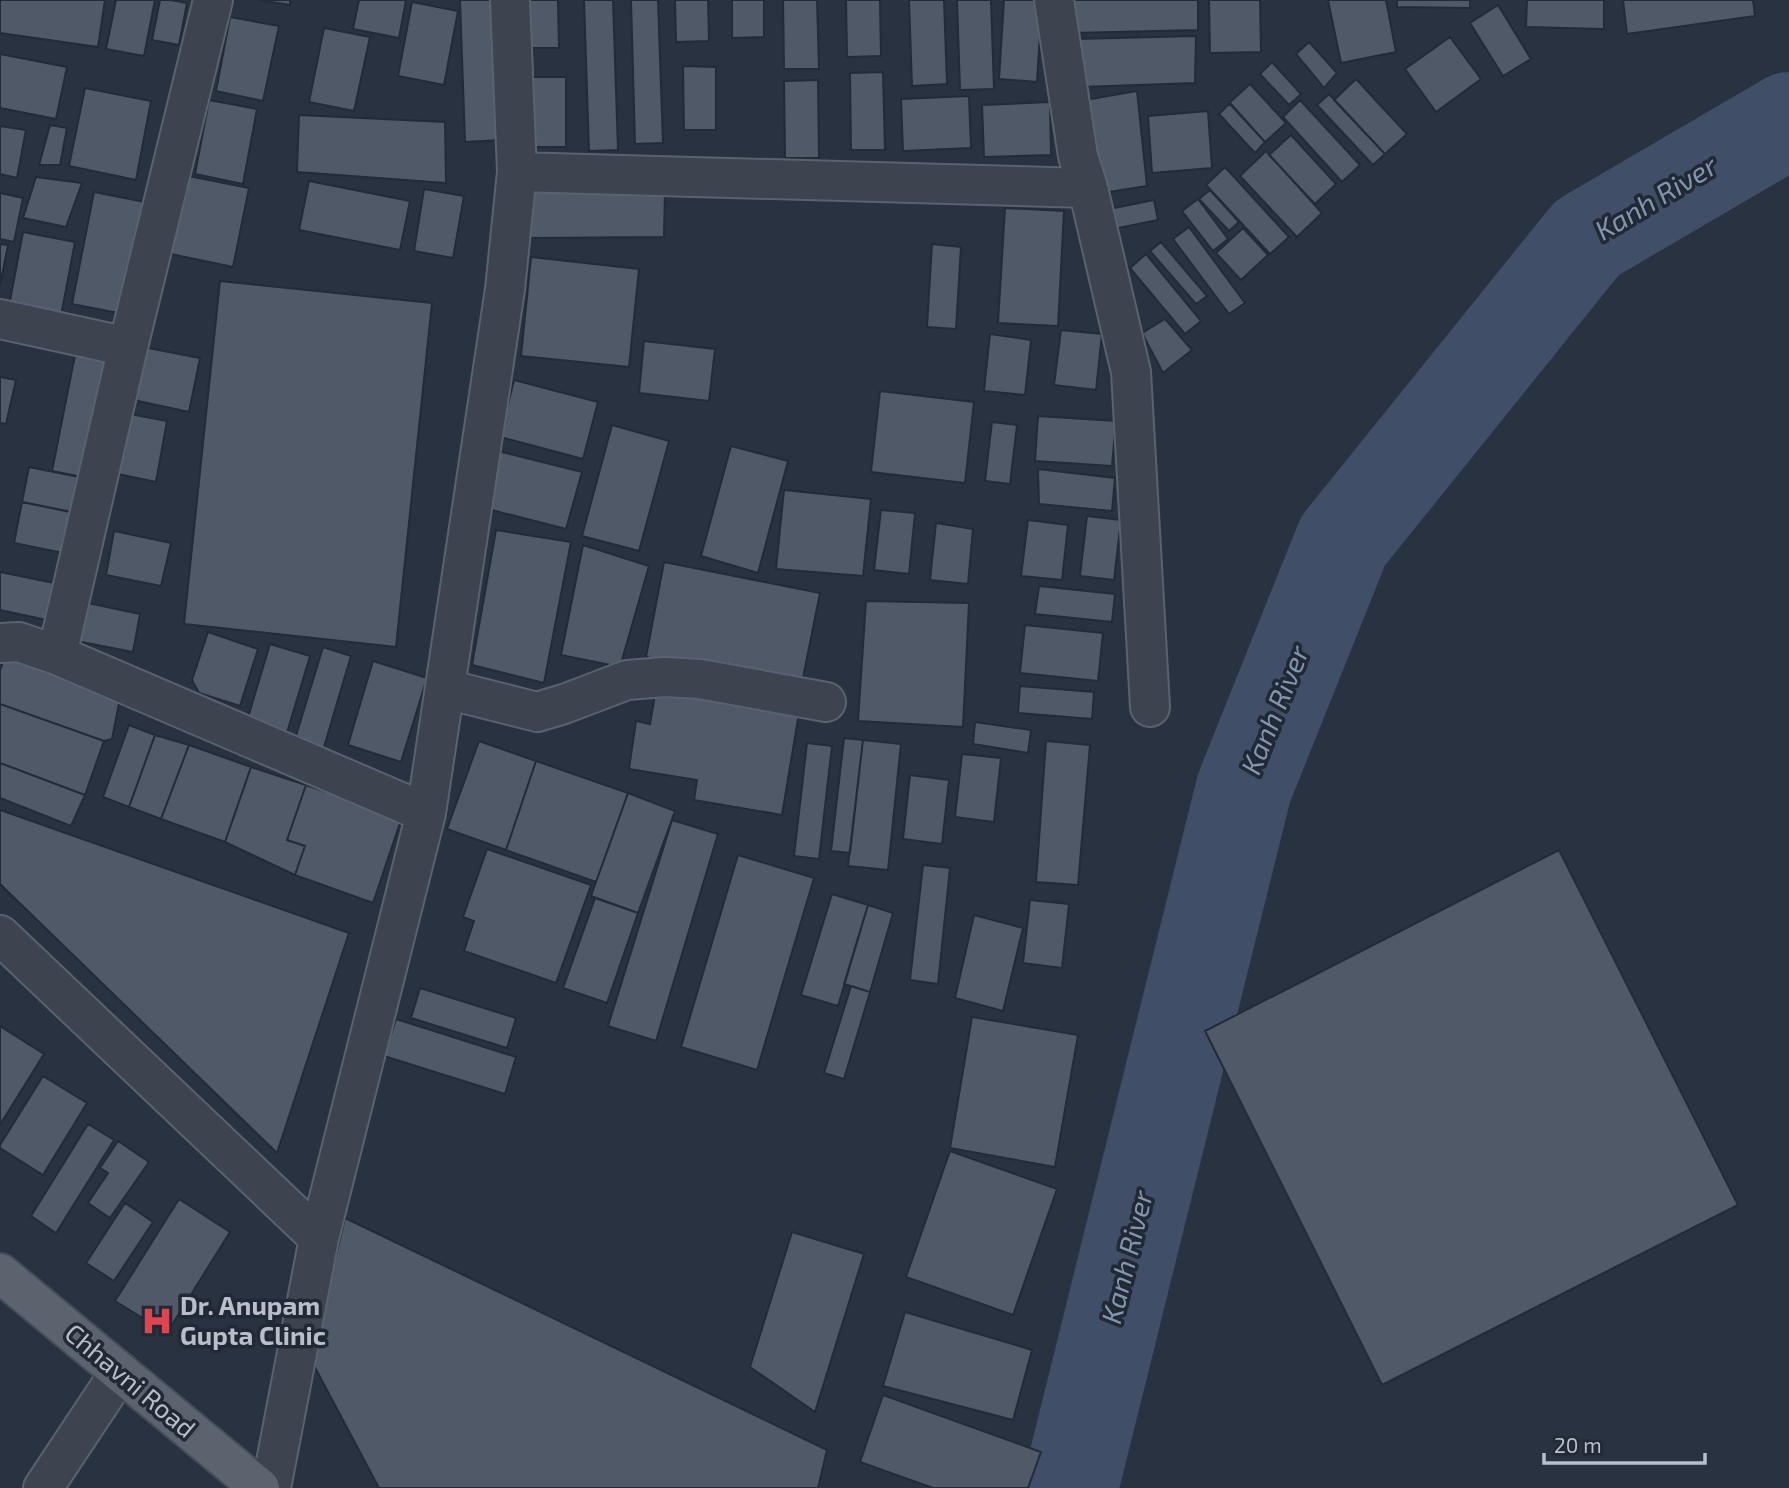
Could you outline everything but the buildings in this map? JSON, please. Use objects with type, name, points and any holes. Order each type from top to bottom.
[{"type":"main road","name":"Chhavni Road","points":[[0,1273],[260,1488]]},
{"type":"street","points":[[57,655],[128,347],[213,0]]},
{"type":"street","points":[[271,1488],[319,1238],[426,813],[446,689],[505,289],[517,172],[510,0]]},
{"type":"street","points":[[1054,0],[1078,156],[1131,372],[1150,707]]},
{"type":"street","points":[[517,172],[1088,188]]},
{"type":"street","points":[[0,319],[128,347]]},
{"type":"street","points":[[0,643],[19,642],[57,655],[426,813]]},
{"type":"street","points":[[446,689],[537,712],[627,680],[665,677],[699,679],[826,702]]},
{"type":"street","points":[[0,935],[319,1238]]},
{"type":"street","points":[[43,1488],[120,1372]]},
{"type":"waterway","name":"Kanh River","points":[[1070,1488],[1244,788],[1343,541],[1587,238],[1789,120]]},
{"type":"place","name":"Dr. Anupam Gupta Clinic","points":[[157,1321]]}]
